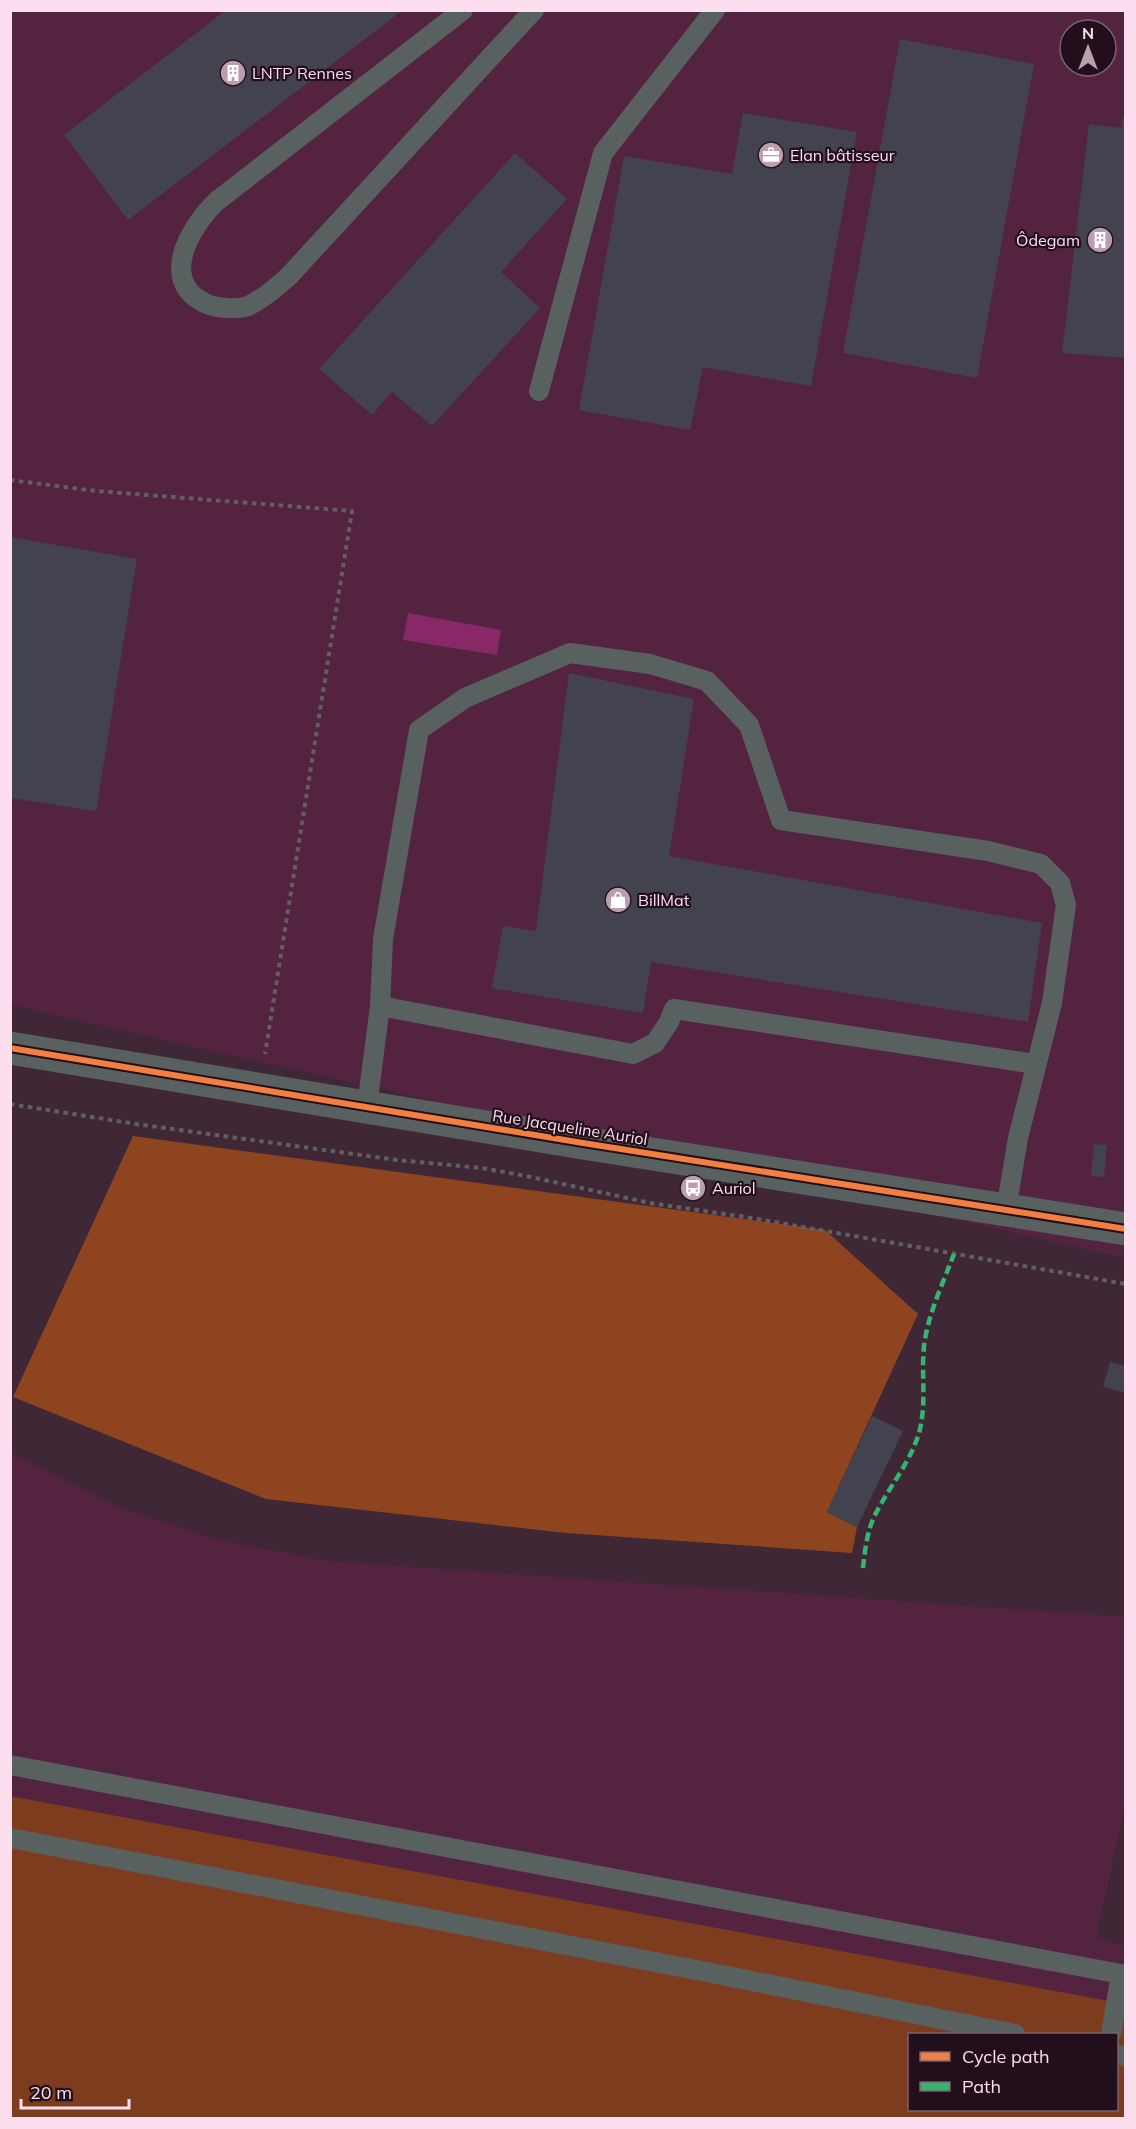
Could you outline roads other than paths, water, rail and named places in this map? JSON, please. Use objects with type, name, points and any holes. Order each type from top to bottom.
[{"type":"street","name":"Rue Jacqueline Auriol","points":[[10,1048],[1125,1229]]},
{"type":"lane","points":[[463,10],[202,214],[189,237],[180,263],[183,282],[194,299],[216,308],[246,306],[270,292],[289,276],[534,10]]},
{"type":"lane","points":[[539,391],[603,153],[715,10]]},
{"type":"lane","points":[[367,1107],[380,1006],[383,939],[419,730],[465,698],[570,653],[650,664],[707,681],[749,725],[782,820],[988,851],[1041,864],[1060,883],[1066,905],[1052,1003],[1018,1138],[1006,1210]]},
{"type":"lane","points":[[380,1006],[633,1054],[655,1043],[669,1022],[674,1009],[1035,1064]]},
{"type":"lane","points":[[10,1765],[1123,1975],[1111,2033]]},
{"type":"lane","points":[[10,1838],[717,1974],[1010,2033]]},
{"type":"place","name":"LNTP Rennes","points":[[233,73]]},
{"type":"place","name":"Elan bâtisseur","points":[[771,155]]},
{"type":"place","name":"Ôdegam","points":[[1100,240]]},
{"type":"place","name":"BillMat","points":[[618,900]]},
{"type":"place","name":"Auriol","points":[[693,1188]]}]
